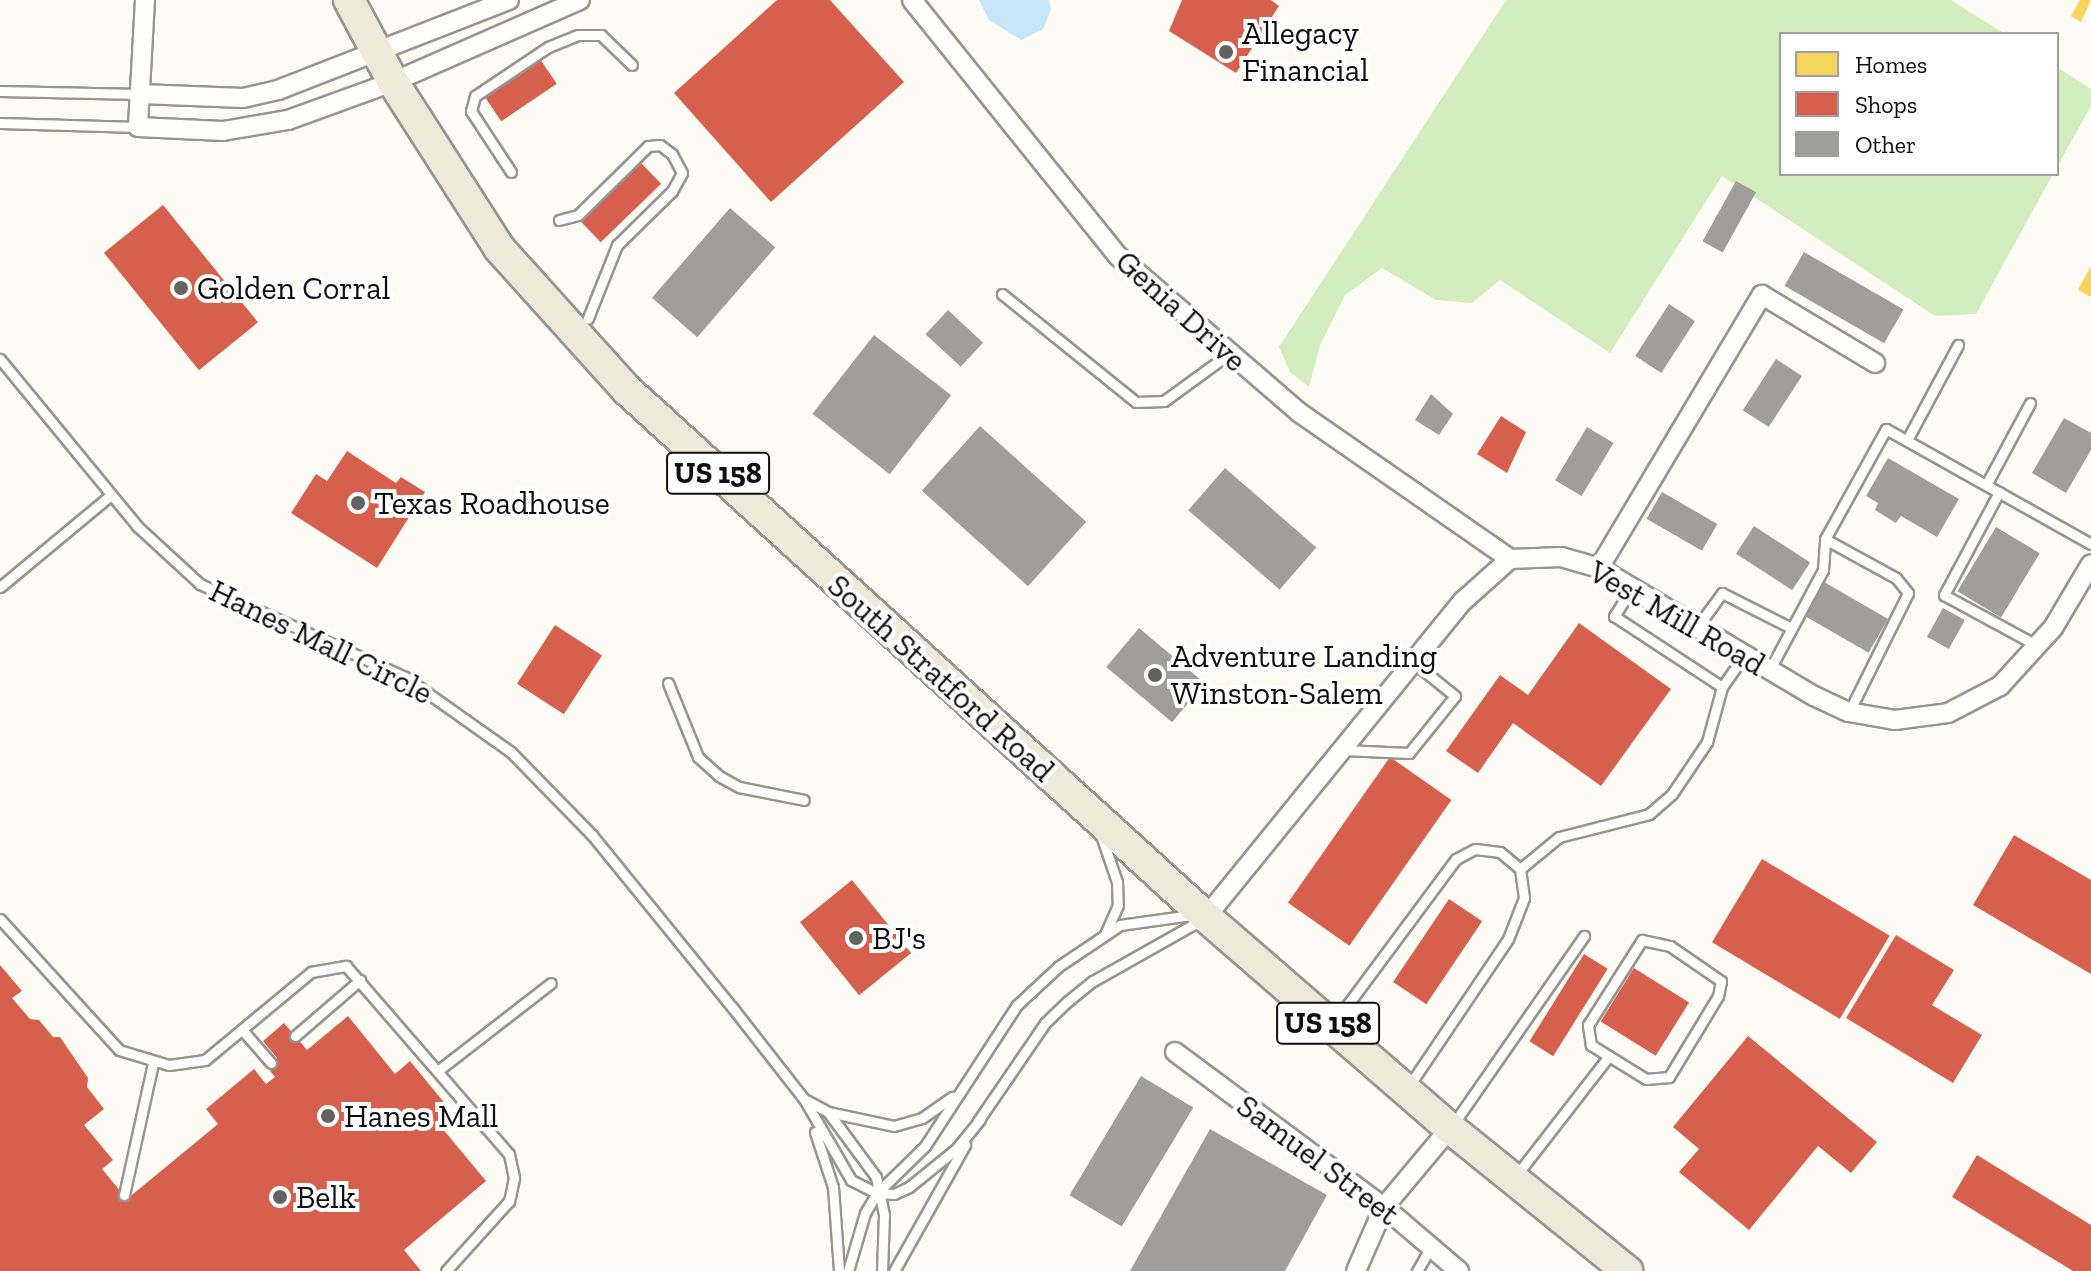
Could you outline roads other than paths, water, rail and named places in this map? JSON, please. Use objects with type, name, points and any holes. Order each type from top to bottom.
[{"type":"main road","name":"South Stratford Road","points":[[349,0],[393,82],[499,248],[627,390],[1206,917],[1450,1128],[1627,1271]]},
{"type":"street","points":[[145,0],[138,127],[223,131],[264,126],[393,82],[580,0]]},
{"type":"street","points":[[140,94],[243,98],[376,53],[509,0]]},
{"type":"street","name":"Genia Drive","points":[[912,0],[1118,256],[1227,355],[1300,413],[1510,559]]},
{"type":"street","points":[[1599,568],[1762,295],[1875,363]]},
{"type":"street","name":"Vest Mill Road","points":[[1510,559],[1561,557],[1599,568],[1769,671],[1849,712],[1910,720],[1961,709],[2000,686],[2039,647],[2091,564]]},
{"type":"street","points":[[1206,917],[1463,601],[1510,559]]},
{"type":"street","name":"Samuel Street","points":[[1175,1052],[1384,1207],[1459,1271]]},
{"type":"street","points":[[1356,1271],[1384,1207],[1450,1128]]},
{"type":"lane","points":[[511,172],[471,111],[475,96],[548,47],[578,35],[601,35],[632,65]]},
{"type":"lane","points":[[0,91],[140,94]]},
{"type":"lane","points":[[0,123],[138,127]]},
{"type":"lane","points":[[559,220],[578,215],[648,146],[660,145],[672,154],[682,173],[672,191],[617,245],[588,318]]},
{"type":"lane","points":[[1002,294],[1136,402],[1164,401],[1227,355]]},
{"type":"lane","points":[[1907,440],[1958,345]]},
{"type":"lane","name":"Hanes Mall Circle","points":[[0,359],[111,495],[168,559],[211,593],[327,638],[396,672],[444,700],[511,752],[592,835],[804,1099],[837,1163],[863,1189],[877,1193]]},
{"type":"lane","points":[[1986,485],[2030,403]]},
{"type":"lane","points":[[1769,671],[1823,570],[1825,539],[1886,429],[2091,544]]},
{"type":"lane","points":[[1999,492],[1944,595],[2039,647]]},
{"type":"lane","points":[[0,587],[111,495]]},
{"type":"lane","points":[[1825,539],[1896,578],[1908,593],[1849,712]]},
{"type":"lane","points":[[1633,586],[1614,616],[1722,687]]},
{"type":"lane","points":[[1698,626],[1722,593],[1791,628]]},
{"type":"lane","points":[[1520,869],[1559,837],[1649,814],[1672,794],[1707,742],[1722,687],[1744,655]]},
{"type":"lane","points":[[1342,749],[1409,753],[1455,696],[1413,662]]},
{"type":"lane","points":[[668,683],[698,757],[719,776],[739,787],[804,800]]},
{"type":"lane","points":[[1083,808],[1108,849],[1117,882],[1118,905],[1105,936]]},
{"type":"lane","points":[[1332,1026],[1456,859],[1475,849],[1500,852],[1520,869],[1524,898],[1508,939],[1406,1089]]},
{"type":"lane","points":[[848,1271],[865,1213],[877,1193],[925,1146],[1017,1005],[1120,925],[1185,914],[1206,917]]},
{"type":"lane","points":[[894,1271],[980,1119],[1045,1023],[1093,981],[1206,917]]},
{"type":"lane","points":[[0,919],[119,1050],[153,1063],[205,1060],[244,1032],[311,972],[346,966],[440,1069],[509,1154],[514,1178],[509,1201],[446,1271]]},
{"type":"lane","points":[[1450,1128],[1584,936]]},
{"type":"lane","points":[[1642,940],[1670,946],[1721,981],[1718,996],[1669,1077],[1646,1079],[1608,1057],[1591,1045],[1588,1025],[1642,940]]},
{"type":"lane","points":[[295,1036],[360,980]]},
{"type":"lane","points":[[440,1069],[551,983]]},
{"type":"lane","points":[[244,1032],[271,1063]]},
{"type":"lane","points":[[1513,1179],[1608,1057]]},
{"type":"lane","points":[[124,1195],[153,1063]]},
{"type":"lane","name":"Hanes Mall Circle","points":[[804,1099],[828,1112],[894,1126],[922,1118],[956,1095]]},
{"type":"lane","name":"Hanes Mall Circle","points":[[804,1099],[833,1187],[839,1271]]},
{"type":"lane","name":"Hanes Mall Circle","points":[[828,1112],[876,1177],[884,1215],[882,1271]]},
{"type":"lane","points":[[877,1193],[894,1194],[923,1178],[980,1119]]},
{"type":"lane","points":[[1417,1271],[1431,1247]]},
{"type":"water","points":[[979,0],[1049,0],[1051,10],[1043,29],[1021,40],[989,20]]},
{"type":"place","name":"Allegacy Financial","points":[[1226,52]]},
{"type":"place","name":"Golden Corral","points":[[181,288]]},
{"type":"place","name":"Texas Roadhouse","points":[[358,503]]},
{"type":"place","name":"Adventure Landing Winston-Salem","points":[[1155,675]]},
{"type":"place","name":"BJ's","points":[[856,938]]},
{"type":"place","name":"Hanes Mall","points":[[328,1116]]},
{"type":"place","name":"Belk","points":[[280,1197]]}]
